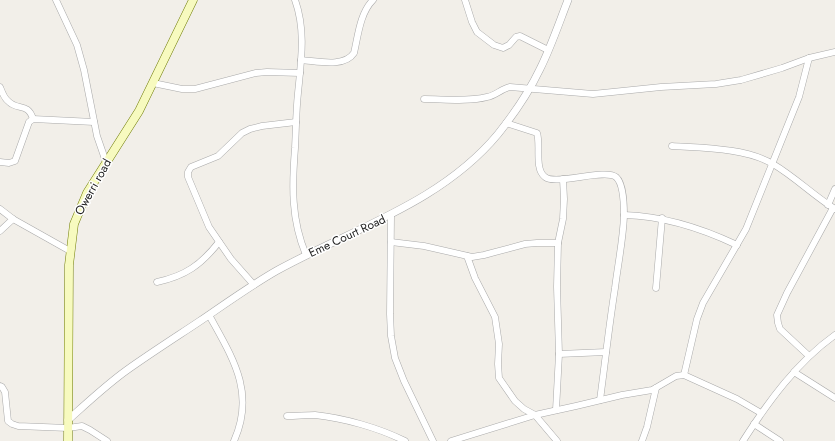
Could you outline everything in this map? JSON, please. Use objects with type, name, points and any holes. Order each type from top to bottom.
[{"type":"main road","name":"Owerri road","points":[[68,441],[70,251],[77,213],[87,193],[138,111],[193,0]]},
{"type":"street","points":[[56,0],[77,45],[84,70],[97,136],[106,162]]},
{"type":"street","points":[[295,0],[299,10],[303,45],[292,186],[294,211],[300,240],[306,256]]},
{"type":"street","points":[[301,60],[333,63],[351,58],[354,53],[364,14],[368,5],[373,0]]},
{"type":"street","points":[[465,0],[472,22],[478,32],[494,45],[503,48],[509,45],[516,37],[520,36],[548,50]]},
{"type":"street","name":"Eme Court Road","points":[[68,424],[127,370],[208,315],[306,256],[391,216],[440,186],[456,174],[478,155],[497,134],[529,89],[540,69],[568,0]]},
{"type":"street","points":[[424,99],[489,97],[504,88],[510,87],[593,94],[661,87],[716,84],[752,77],[810,58],[835,52]]},
{"type":"street","points":[[684,375],[697,319],[703,303],[746,229],[799,97],[810,58]]},
{"type":"street","points":[[153,82],[182,89],[194,89],[266,72],[300,73]]},
{"type":"street","points":[[0,87],[9,103],[28,109],[31,112],[33,119]]},
{"type":"street","points":[[0,162],[9,163],[15,161],[29,122],[33,119],[94,122]]},
{"type":"street","points":[[254,286],[208,228],[188,177],[188,172],[191,167],[218,156],[242,133],[250,129],[296,122]]},
{"type":"street","points":[[506,123],[537,133],[539,138],[539,163],[542,174],[545,178],[563,179],[612,175],[620,182],[623,194],[623,229],[600,400]]},
{"type":"street","points":[[672,146],[726,150],[755,157],[773,164],[832,208]]},
{"type":"street","points":[[556,410],[559,354],[557,306],[558,243],[563,219],[563,179]]},
{"type":"street","points":[[809,356],[780,328],[777,315],[832,208],[835,189]]},
{"type":"street","points":[[0,209],[13,219],[70,251]]},
{"type":"street","points":[[624,215],[643,215],[662,218],[708,231],[737,245]]},
{"type":"street","points":[[391,216],[390,328],[395,358],[433,441]]},
{"type":"street","points":[[656,288],[662,218]]},
{"type":"street","points":[[0,230],[13,219]]},
{"type":"street","points":[[157,282],[174,279],[188,271],[203,261],[219,242]]},
{"type":"street","points":[[391,242],[424,246],[472,257],[525,244],[558,243]]},
{"type":"street","points":[[467,256],[475,278],[495,317],[499,344],[499,378],[514,401],[535,415],[556,441]]},
{"type":"street","points":[[208,315],[234,360],[240,378],[243,399],[242,417],[234,441]]},
{"type":"street","points":[[743,441],[761,413],[794,372],[809,356],[835,335]]},
{"type":"street","points":[[559,354],[606,352]]},
{"type":"street","points":[[794,372],[835,398]]},
{"type":"street","points":[[451,441],[535,415],[646,391],[656,388],[676,376],[684,375],[738,398],[761,413]]},
{"type":"street","points":[[0,386],[5,392],[8,422],[18,426],[68,424],[82,426],[107,441]]},
{"type":"street","points":[[642,441],[647,427],[656,388]]},
{"type":"street","points":[[287,416],[315,415],[340,419],[405,441]]},
{"type":"street","points":[[754,424],[780,441]]}]
